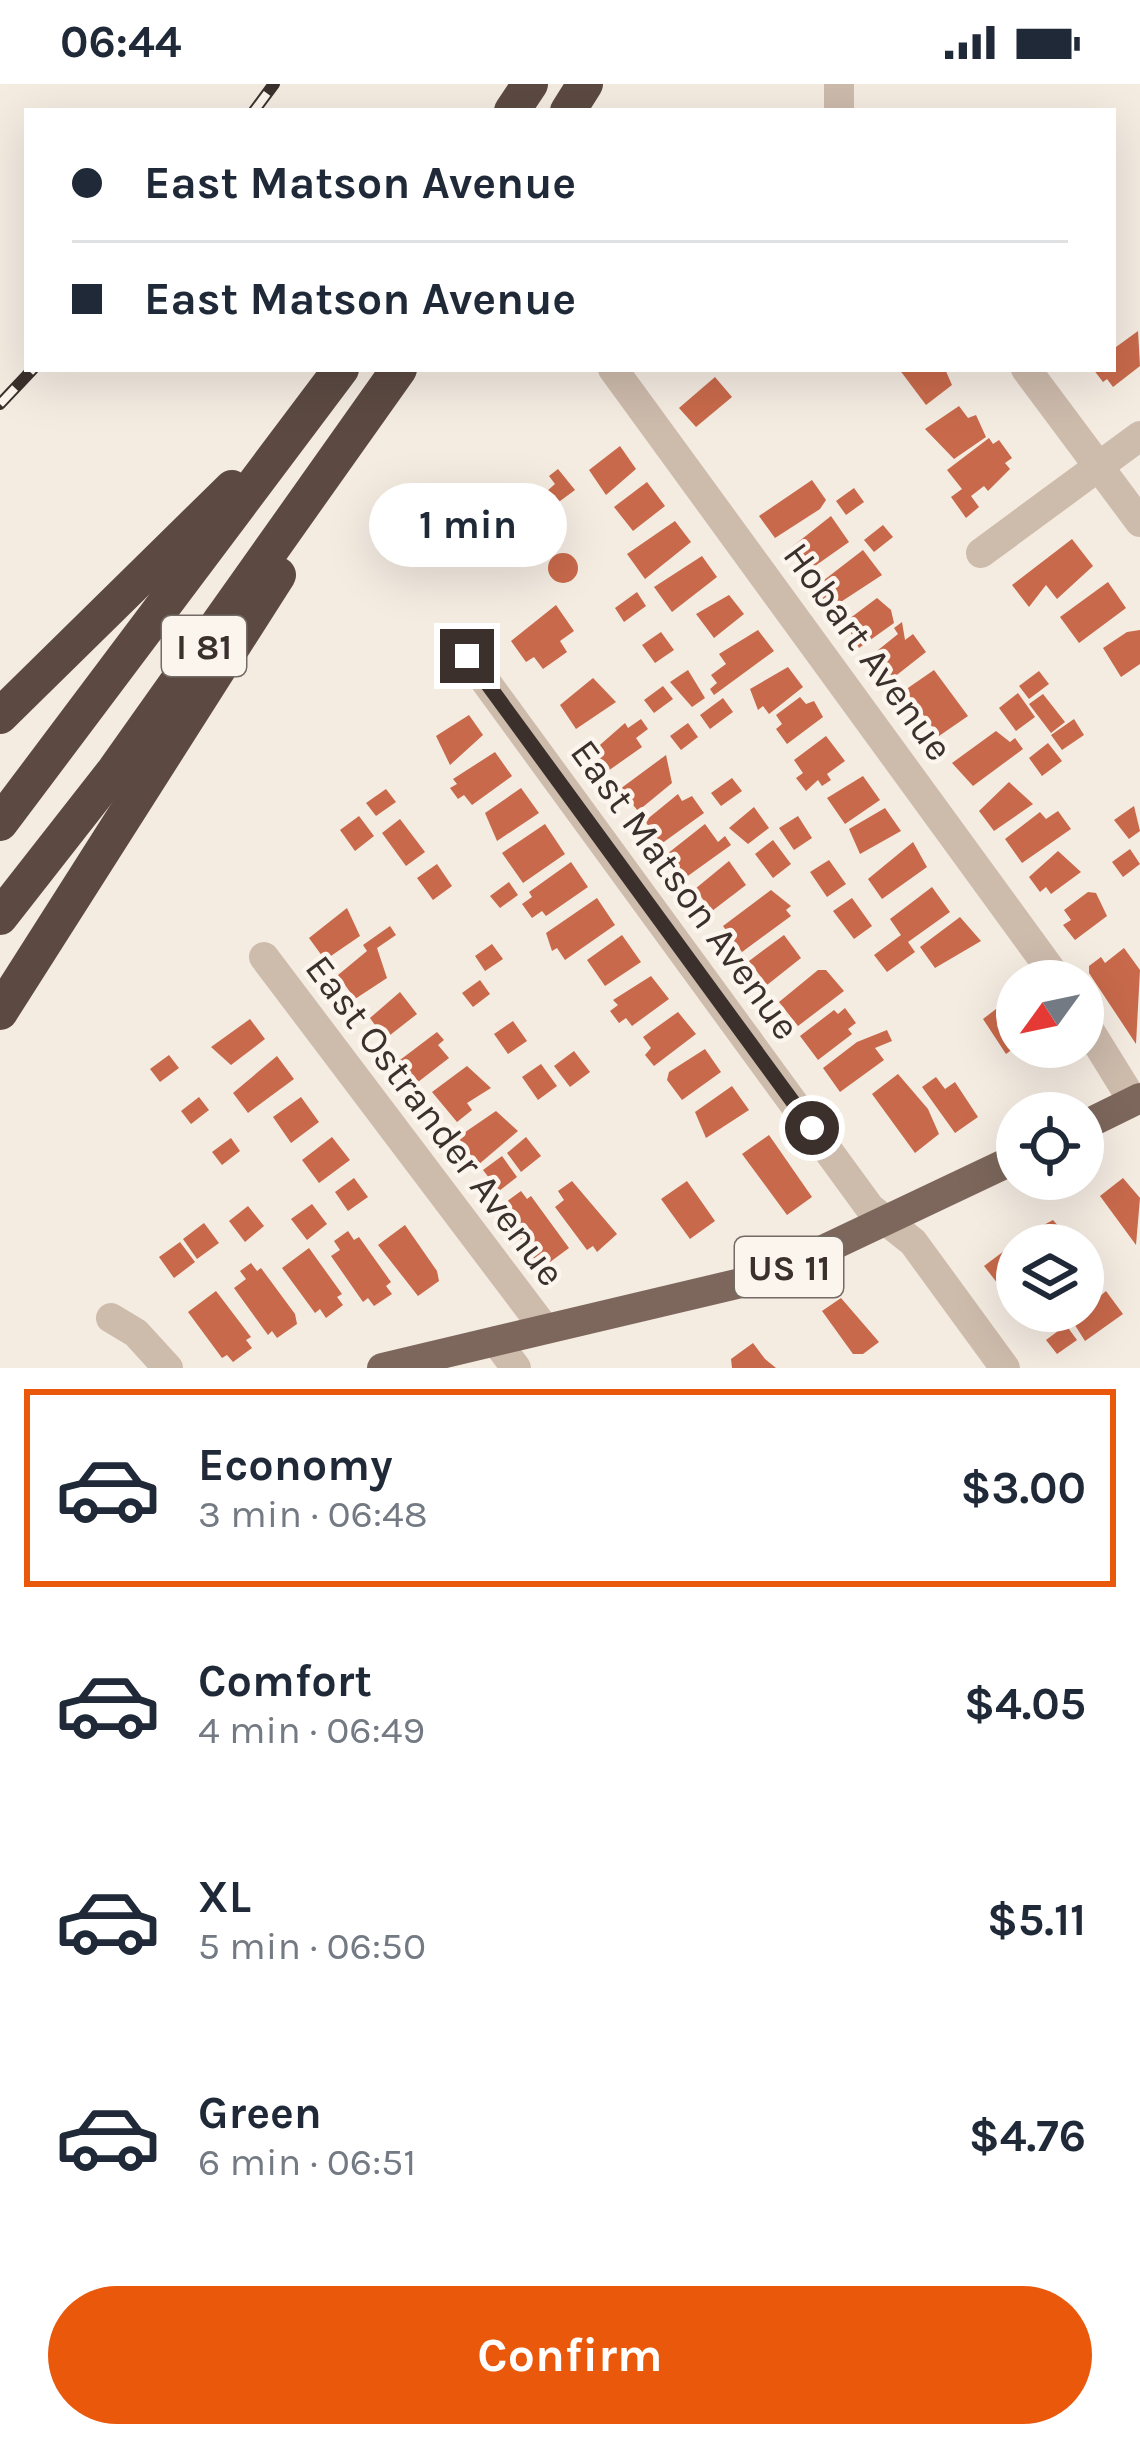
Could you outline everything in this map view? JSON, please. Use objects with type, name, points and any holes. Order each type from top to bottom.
[{"type":"highway","name":"I 81","points":[[0,823],[339,372]]},
{"type":"highway","name":"I 81","points":[[0,917],[115,770],[397,372]]},
{"type":"highway","points":[[0,716],[320,401]]},
{"type":"highway","points":[[0,1012],[262,608],[324,481]]},
{"type":"main road","points":[[1104,1116],[1137,1100]]},
{"type":"main road","name":"US 11","points":[[382,1368],[766,1277],[996,1168]]},
{"type":"street","name":"Hobart Avenue","points":[[615,372],[1044,960]]},
{"type":"street","points":[[1028,372],[1140,522]]},
{"type":"street","points":[[981,553],[1140,436]]},
{"type":"street","name":"East Matson Avenue","points":[[467,656],[870,1208],[916,1246],[1005,1368]]},
{"type":"street","name":"East Ostrander Avenue","points":[[264,957],[545,1329]]},
{"type":"street","points":[[1104,1051],[1137,1100]]},
{"type":"street","points":[[111,1318],[136,1333],[168,1368]]},
{"type":"street","points":[[496,1341],[516,1368]]},
{"type":"building","points":[[1138,331],[1140,366],[1113,387],[1095,372],[1116,372],[1116,347]]},
{"type":"building","points":[[901,372],[946,372],[952,385],[926,405]]},
{"type":"building","points":[[715,377],[732,397],[696,427],[679,408]]},
{"type":"building","points":[[959,406],[968,418],[976,415],[986,437],[954,459],[925,429]]},
{"type":"building","points":[[989,438],[993,444],[999,440],[1012,458],[1005,463],[1010,469],[988,491],[984,486],[971,496],[979,507],[966,518],[951,497],[962,489],[947,470]]},
{"type":"building","points":[[620,446],[636,469],[606,495],[589,470]]},
{"type":"building","points":[[558,469],[575,490],[556,504],[547,491],[555,484],[549,476]]},
{"type":"building","points":[[812,480],[826,500],[820,509],[775,538],[759,516]]},
{"type":"building","points":[[647,482],[665,506],[633,531],[614,507]]},
{"type":"building","points":[[854,488],[864,502],[846,515],[836,501]]},
{"type":"building","points":[[831,516],[849,542],[805,573],[788,550]]},
{"type":"building","points":[[675,521],[691,542],[645,579],[627,554]]},
{"type":"building","points":[[883,525],[893,537],[874,552],[864,540]]},
{"type":"building","points":[[1072,539],[1093,566],[1057,599],[1046,585],[1029,607],[1012,585]]},
{"type":"building","points":[[863,550],[882,575],[830,609],[815,587]]},
{"type":"building","points":[[563,553],[574,557],[578,568],[574,579],[563,583],[552,579],[548,568],[552,557]]},
{"type":"building","points":[[702,556],[717,577],[672,612],[654,587]]},
{"type":"building","points":[[1108,582],[1126,608],[1079,643],[1060,617]]},
{"type":"building","points":[[637,592],[646,606],[624,622],[615,608]]},
{"type":"building","points":[[729,595],[744,614],[714,638],[696,614]]},
{"type":"building","points":[[877,598],[891,610],[894,623],[859,648],[845,622]]},
{"type":"building","points":[[556,605],[574,631],[560,641],[567,652],[543,669],[534,657],[526,662],[511,641]]},
{"type":"building","points":[[902,622],[905,640],[913,634],[926,652],[893,678],[884,666],[877,672],[867,659],[898,634],[894,628]]},
{"type":"building","points":[[758,630],[774,651],[714,695],[710,689],[717,683],[711,675],[726,664],[719,654]]},
{"type":"building","points":[[1140,630],[1140,664],[1121,677],[1103,648],[1127,632]]},
{"type":"building","points":[[661,632],[674,650],[655,663],[642,645]]},
{"type":"building","points":[[788,667],[803,687],[769,714],[763,706],[758,710],[750,689]]},
{"type":"building","points":[[688,670],[705,698],[692,707],[670,682]]},
{"type":"building","points":[[934,670],[968,716],[939,736],[905,690]]},
{"type":"building","points":[[1039,671],[1049,684],[1029,699],[1019,686]]},
{"type":"building","points":[[593,678],[616,702],[576,729],[560,705]]},
{"type":"building","points":[[663,686],[673,699],[654,713],[644,700]]},
{"type":"building","points":[[1018,693],[1035,717],[1016,731],[999,708]]},
{"type":"building","points":[[1043,694],[1065,722],[1051,733],[1029,704]]},
{"type":"building","points":[[800,697],[806,704],[814,701],[823,717],[787,744],[776,729],[782,724],[776,715]]},
{"type":"building","points":[[723,698],[733,712],[710,729],[700,715]]},
{"type":"building","points":[[469,715],[483,735],[450,765],[436,736]]},
{"type":"building","points":[[641,719],[648,729],[636,738],[642,747],[608,771],[593,751],[625,723],[628,728]]},
{"type":"building","points":[[1074,719],[1084,735],[1062,750],[1051,735]]},
{"type":"building","points":[[688,723],[698,737],[681,750],[670,736]]},
{"type":"building","points":[[996,731],[1010,742],[1015,738],[1023,749],[973,786],[952,763]]},
{"type":"building","points":[[826,736],[845,761],[827,774],[831,780],[822,786],[818,780],[806,791],[796,778],[803,773],[794,760]]},
{"type":"building","points":[[1048,743],[1062,761],[1042,776],[1029,758]]},
{"type":"building","points":[[495,752],[512,776],[472,805],[464,795],[458,799],[450,788],[457,784],[453,779]]},
{"type":"building","points":[[666,755],[672,783],[638,811],[620,789]]},
{"type":"building","points":[[863,776],[880,800],[845,824],[827,798]]},
{"type":"building","points":[[732,778],[742,791],[721,806],[711,793]]},
{"type":"building","points":[[1009,782],[1033,804],[994,831],[979,811]]},
{"type":"building","points":[[521,788],[539,813],[497,841],[485,813]]},
{"type":"building","points":[[386,789],[396,802],[376,816],[366,803]]},
{"type":"building","points":[[678,794],[682,801],[692,796],[704,813],[661,844],[645,821]]},
{"type":"building","points":[[1134,806],[1140,831],[1129,839],[1114,820]]},
{"type":"building","points":[[754,807],[769,828],[748,844],[729,828]]},
{"type":"building","points":[[885,808],[901,831],[860,854],[849,829]]},
{"type":"building","points":[[1058,811],[1071,829],[1022,863],[1005,839],[1040,812],[1046,819]]},
{"type":"building","points":[[359,816],[374,836],[355,851],[340,830]]},
{"type":"building","points":[[798,816],[812,838],[794,850],[779,828]]},
{"type":"building","points":[[400,819],[425,852],[406,866],[382,833]]},
{"type":"building","points":[[545,824],[565,854],[523,883],[502,853]]},
{"type":"building","points":[[705,824],[718,842],[725,836],[731,845],[685,878],[667,854]]},
{"type":"building","points":[[773,840],[791,864],[773,878],[755,854]]},
{"type":"building","points":[[913,842],[927,867],[882,899],[868,879]]},
{"type":"building","points":[[1130,849],[1140,864],[1123,877],[1112,862]]},
{"type":"building","points":[[1058,851],[1081,872],[1051,894],[1046,887],[1040,892],[1029,877]]},
{"type":"building","points":[[829,860],[846,884],[827,897],[810,872]]},
{"type":"building","points":[[729,861],[746,885],[712,911],[695,889]]},
{"type":"building","points":[[571,862],[588,887],[546,916],[542,911],[532,918],[522,904],[532,897],[529,892]]},
{"type":"building","points":[[437,864],[452,886],[433,900],[417,878]]},
{"type":"building","points":[[509,882],[518,895],[500,908],[490,896]]},
{"type":"building","points":[[932,887],[950,912],[908,942],[915,952],[887,972],[874,955],[901,935],[890,919]]},
{"type":"building","points":[[771,890],[791,906],[786,910],[791,916],[742,952],[723,926]]},
{"type":"building","points":[[1088,892],[1096,893],[1107,916],[1075,940],[1063,925],[1071,920],[1064,910]]},
{"type":"building","points":[[597,898],[615,925],[565,960],[557,948],[552,951],[546,933]]},
{"type":"building","points":[[852,898],[872,926],[854,939],[833,911]]},
{"type":"building","points":[[347,908],[360,936],[325,960],[309,938]]},
{"type":"building","points":[[960,917],[981,941],[935,968],[920,947]]},
{"type":"building","points":[[390,926],[396,935],[377,948],[387,978],[355,999],[338,975],[367,951],[363,945]]},
{"type":"building","points":[[622,935],[641,962],[605,986],[587,960]]},
{"type":"building","points":[[784,935],[801,958],[767,985],[749,961]]},
{"type":"building","points":[[492,944],[503,959],[485,971],[475,956]]},
{"type":"building","points":[[1124,948],[1140,970],[1136,1044],[1104,996],[1105,963]]},
{"type":"building","points":[[818,970],[826,970],[844,991],[798,1026],[779,1002]]},
{"type":"building","points":[[651,976],[669,999],[632,1026],[626,1018],[619,1023],[610,1011],[618,1005],[613,1000]]},
{"type":"building","points":[[480,980],[490,994],[473,1007],[462,993]]},
{"type":"building","points":[[400,992],[417,1014],[385,1039],[370,1018]]},
{"type":"building","points":[[845,1008],[856,1023],[848,1029],[852,1034],[818,1060],[800,1036],[834,1010],[838,1014]]},
{"type":"building","points":[[996,1009],[996,1039],[983,1019]]},
{"type":"building","points":[[678,1012],[696,1034],[654,1066],[645,1055],[651,1048],[643,1037]]},
{"type":"building","points":[[250,1019],[265,1039],[231,1065],[211,1047]]},
{"type":"building","points":[[513,1021],[527,1041],[508,1054],[494,1034]]},
{"type":"building","points":[[887,1030],[892,1041],[875,1048],[884,1060],[840,1092],[823,1068],[857,1042]]},
{"type":"building","points":[[437,1032],[444,1040],[438,1045],[449,1058],[418,1082],[400,1060]]},
{"type":"building","points":[[705,1049],[721,1072],[682,1100],[667,1080],[669,1072]]},
{"type":"building","points":[[574,1051],[590,1072],[570,1087],[554,1066]]},
{"type":"building","points":[[169,1055],[179,1068],[160,1082],[150,1069]]},
{"type":"building","points":[[277,1056],[294,1079],[248,1113],[233,1093]]},
{"type":"building","points":[[541,1064],[557,1086],[538,1100],[522,1077]]},
{"type":"building","points":[[467,1066],[491,1088],[467,1103],[472,1110],[457,1122],[432,1092]]},
{"type":"building","points":[[898,1074],[928,1109],[939,1134],[915,1153],[872,1094]]},
{"type":"building","points":[[936,1077],[945,1089],[955,1082],[978,1117],[955,1133],[922,1087]]},
{"type":"building","points":[[732,1086],[749,1110],[706,1138],[695,1112]]},
{"type":"building","points":[[199,1097],[209,1110],[191,1124],[181,1111]]},
{"type":"building","points":[[301,1097],[319,1122],[291,1143],[273,1117]]},
{"type":"building","points":[[496,1111],[518,1131],[478,1165],[458,1137]]},
{"type":"building","points":[[769,1135],[812,1197],[787,1215],[742,1154]]},
{"type":"building","points":[[332,1137],[350,1160],[319,1183],[302,1160]]},
{"type":"building","points":[[526,1137],[541,1156],[521,1172],[507,1153]]},
{"type":"building","points":[[231,1138],[240,1151],[222,1165],[212,1152]]},
{"type":"building","points":[[502,1156],[517,1177],[499,1191],[483,1170]]},
{"type":"building","points":[[354,1178],[368,1197],[348,1211],[335,1192]]},
{"type":"building","points":[[1123,1178],[1140,1198],[1136,1245],[1103,1200],[1104,1193]]},
{"type":"building","points":[[572,1181],[617,1234],[597,1252],[593,1246],[587,1250],[555,1207],[564,1200],[558,1191]]},
{"type":"building","points":[[687,1181],[715,1221],[690,1239],[661,1199]]},
{"type":"building","points":[[521,1191],[527,1199],[531,1196],[569,1248],[546,1265],[540,1256],[535,1260],[498,1208]]},
{"type":"building","points":[[312,1204],[327,1224],[307,1240],[291,1219]]},
{"type":"building","points":[[248,1206],[264,1226],[245,1242],[229,1221]]},
{"type":"building","points":[[204,1223],[219,1243],[197,1259],[183,1239]]},
{"type":"building","points":[[405,1225],[439,1281],[418,1296],[378,1245]]},
{"type":"building","points":[[348,1231],[354,1240],[359,1237],[391,1282],[386,1286],[392,1294],[374,1306],[368,1298],[363,1302],[331,1256],[340,1250],[334,1241]]},
{"type":"building","points":[[180,1242],[195,1262],[174,1278],[159,1257]]},
{"type":"building","points":[[309,1248],[342,1294],[337,1297],[343,1305],[326,1318],[320,1309],[315,1313],[282,1268]]},
{"type":"building","points":[[996,1257],[996,1281],[984,1266]]},
{"type":"building","points":[[251,1263],[257,1271],[261,1268],[295,1314],[297,1324],[277,1338],[272,1331],[268,1335],[234,1288],[246,1279],[240,1271]]},
{"type":"building","points":[[216,1291],[251,1337],[246,1340],[252,1348],[233,1362],[227,1355],[222,1358],[188,1312]]},
{"type":"building","points":[[1104,1293],[1123,1314],[1104,1328]]},
{"type":"building","points":[[841,1298],[879,1342],[863,1354],[853,1354],[822,1311]]},
{"type":"building","points":[[1057,1332],[1071,1332],[1077,1340],[1057,1354],[1046,1340]]},
{"type":"building","points":[[753,1343],[776,1368],[732,1368],[731,1359]]},
{"type":"railway","points":[[256,108],[274,84]]},
{"type":"railway","points":[[0,404],[30,372]]},
{"type":"route","points":[[467,656],[812,1128]]}]
